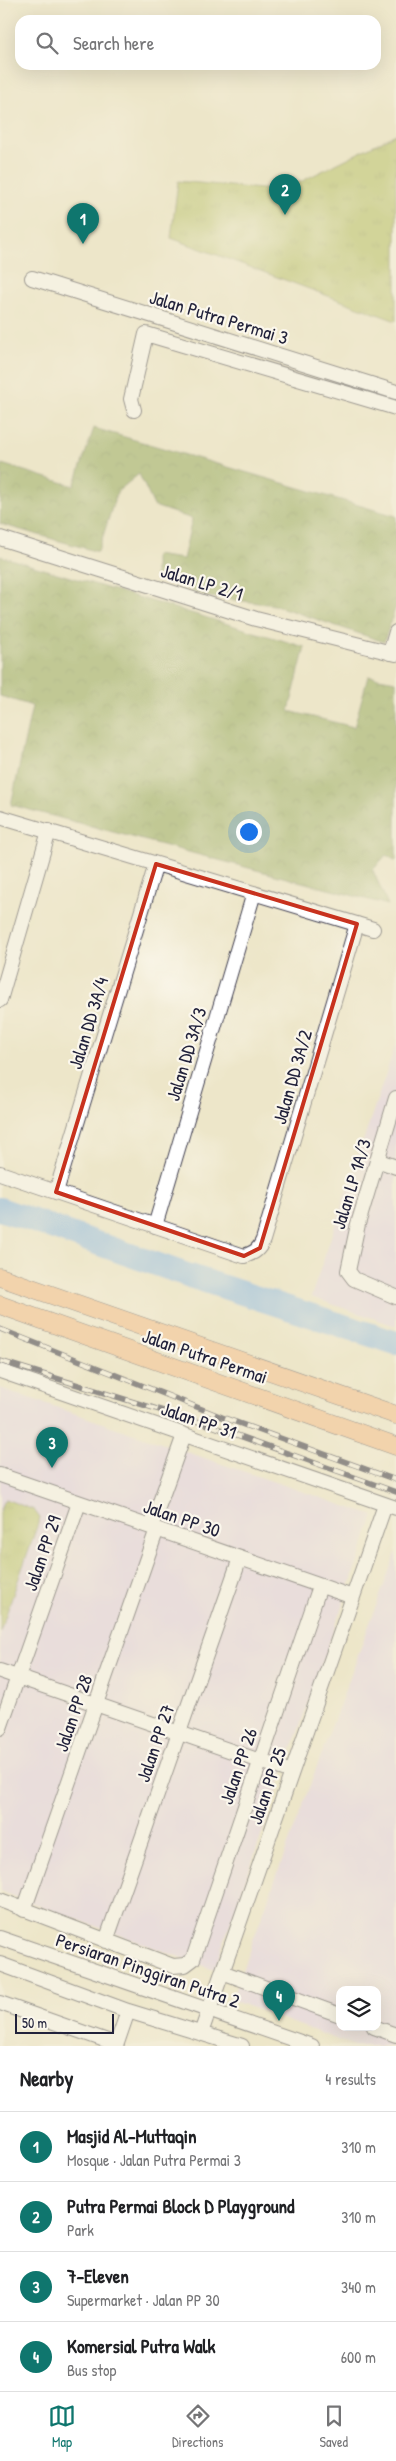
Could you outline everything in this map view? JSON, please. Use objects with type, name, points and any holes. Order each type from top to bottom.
[{"type":"main road","points":[[0,1265],[125,1311],[186,1342]]},
{"type":"main road","name":"Jalan Putra Permai","points":[[0,1277],[396,1414]]},
{"type":"main road","name":"Jalan Putra Permai","points":[[0,1305],[396,1446]]},
{"type":"street","name":"Jalan Putra Permai 3","points":[[32,278],[396,392]]},
{"type":"street","points":[[134,410],[131,399],[146,334],[396,408]]},
{"type":"street","name":"Jalan LP 2/1","points":[[0,538],[256,619],[393,654]]},
{"type":"street","points":[[393,654],[396,632]]},
{"type":"street","points":[[0,816],[373,929]]},
{"type":"street","points":[[0,1000],[49,831]]},
{"type":"street","name":"Jalan DD 3A/4","points":[[56,1192],[156,864]]},
{"type":"street","name":"Jalan DD 3A/3","points":[[155,1226],[254,893]]},
{"type":"street","name":"Jalan DD 3A/2","points":[[155,1226],[244,1256],[254,1254],[260,1248],[357,924]]},
{"type":"street","name":"Jalan LP 1A/3","points":[[396,1098],[349,1258],[348,1271],[354,1279],[396,1297]]},
{"type":"street","points":[[377,1160],[396,1167]]},
{"type":"street","points":[[0,1173],[155,1226]]},
{"type":"street","name":"Jalan PP 31","points":[[0,1371],[390,1506]]},
{"type":"street","name":"Jalan PP 28","points":[[24,1910],[96,1704],[184,1435]]},
{"type":"street","name":"Jalan PP 30","points":[[0,1475],[353,1597]]},
{"type":"street","name":"Jalan PP 29","points":[[0,1728],[79,1503]]},
{"type":"street","name":"Jalan PP 25","points":[[201,2033],[353,1597],[390,1506]]},
{"type":"street","name":"Jalan PP 27","points":[[106,1941],[240,1558]]},
{"type":"street","name":"Jalan PP 26","points":[[106,1941],[173,1966],[185,1966],[193,1959],[320,1586]]},
{"type":"street","points":[[0,1671],[292,1772]]},
{"type":"street","points":[[0,1900],[106,1941]]},
{"type":"street","name":"Persiaran Pinggiran Putra 2","points":[[0,1938],[312,2046]]},
{"type":"street","points":[[0,1964],[128,2011],[242,2046]]},
{"type":"street","points":[[222,1972],[336,2014]]},
{"type":"street","points":[[0,2003],[116,2045],[128,2011]]},
{"type":"street","points":[[381,2030],[396,2035]]},
{"type":"highlighted area","points":[[156,864],[357,924],[260,1248],[244,1256],[56,1192]]},
{"type":"shaded area","points":[[396,1043],[396,1326],[311,1297]]},
{"type":"shaded area","points":[[0,1388],[374,1516],[214,1970],[0,1891]]},
{"type":"shaded area","points":[[396,1552],[396,2046],[355,2046],[231,2000]]},
{"type":"green space","points":[[396,134],[396,321],[171,238],[178,181],[282,191]]},
{"type":"green space","points":[[94,428],[396,516],[396,606],[384,642],[274,605],[210,597],[155,577],[155,555],[183,559],[192,519],[154,506],[139,474],[117,492],[98,552],[0,524],[2,464],[74,486]]},
{"type":"green space","points":[[0,556],[305,647],[289,711],[354,727],[368,676],[396,681],[396,861],[386,855],[373,870],[388,905],[11,805],[32,706],[0,696]]},
{"type":"green space","points":[[5,1499],[34,1510],[40,1518],[0,1632],[0,1513]]},
{"type":"waterway","points":[[0,1209],[190,1276],[396,1343]]},
{"type":"railway","points":[[0,1329],[222,1417],[396,1480]]},
{"type":"railway","points":[[0,1361],[209,1425],[396,1492]]},
{"type":"place","name":"Putra Permai Block D Playground","points":[[285,215]]},
{"type":"place","name":"Masjid Al-Muttaqin","points":[[83,244]]},
{"type":"place","name":"7-Eleven","points":[[52,1468]]},
{"type":"place","name":"Komersial Putra Walk","points":[[279,2021]]}]
